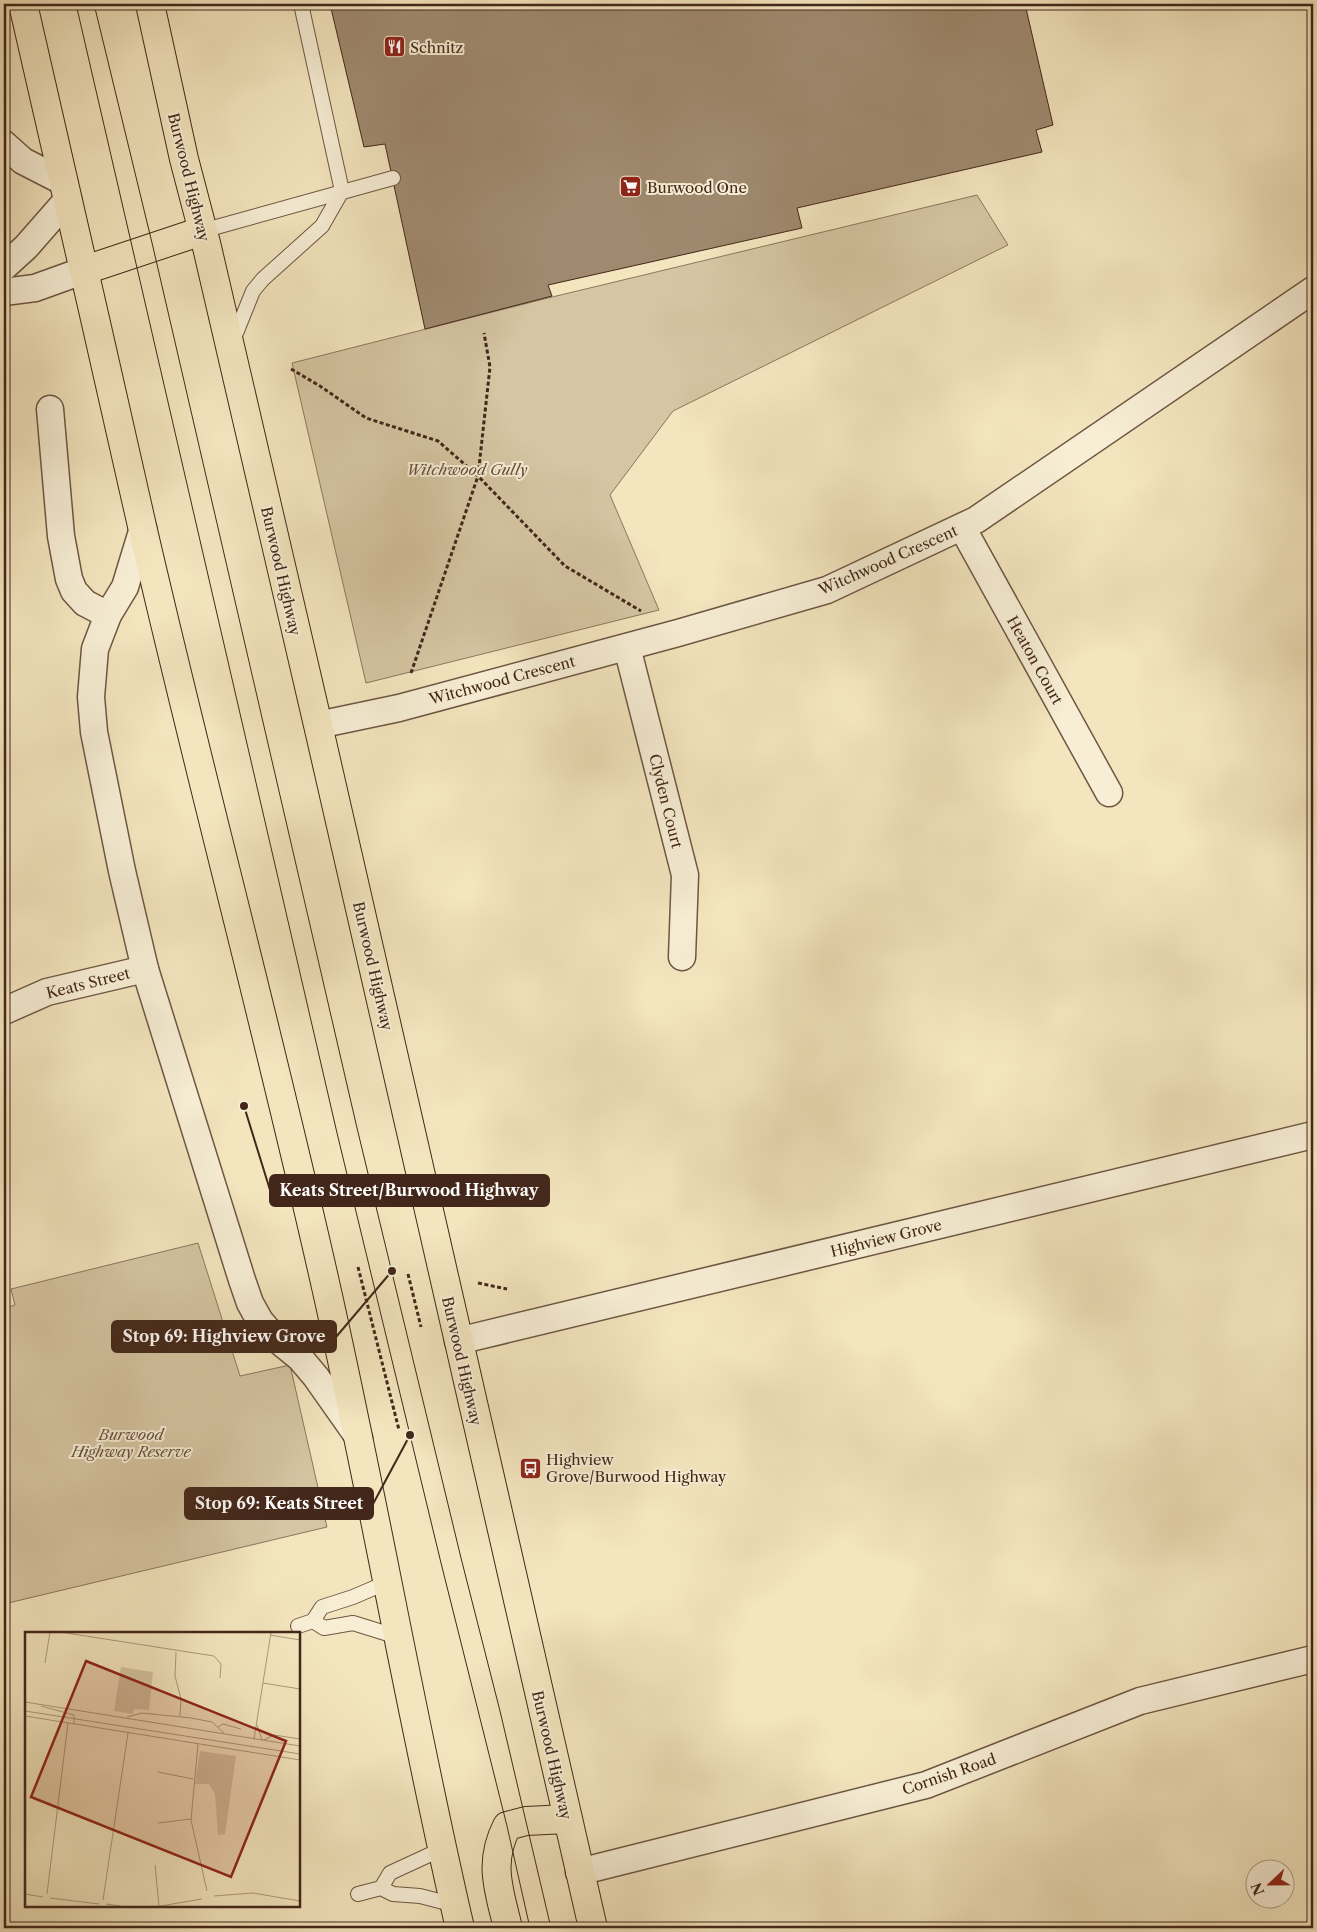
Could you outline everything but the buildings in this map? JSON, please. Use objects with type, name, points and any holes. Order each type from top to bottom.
[{"type":"highway","points":[[23,4],[143,528],[282,1097],[359,1439],[398,1637],[442,1849],[458,1916]]},
{"type":"highway","name":"Burwood Highway","points":[[150,4],[184,159],[318,725],[593,1928]]},
{"type":"highway","points":[[85,270],[202,231]]},
{"type":"highway","points":[[508,1928],[496,1872],[496,1854],[500,1839],[507,1826],[526,1821],[567,1819]]},
{"type":"street","points":[[4,144],[23,160],[66,190],[26,247],[4,267]]},
{"type":"street","points":[[4,292],[35,288],[85,270]]},
{"type":"street","name":"Witchwood Crescent","points":[[318,725],[399,708],[678,633],[827,590],[976,520],[1313,290]]},
{"type":"street","points":[[50,409],[62,536],[69,579],[74,591],[85,603],[108,615]]},
{"type":"street","name":"Heaton Court","points":[[962,527],[1109,793]]},
{"type":"street","points":[[143,528],[125,587],[108,615],[100,633],[92,664],[91,711],[108,805],[145,969],[250,1303],[266,1329],[293,1351],[316,1377],[359,1439]]},
{"type":"street","name":"Clyden Court","points":[[627,647],[685,875],[682,957]]},
{"type":"street","name":"Keats Street","points":[[4,1011],[47,992],[145,969]]},
{"type":"street","name":"Highview Grove","points":[[458,1341],[1313,1135]]},
{"type":"street","name":"Cornish Road","points":[[579,1872],[926,1785],[1140,1701],[1313,1659]]},
{"type":"lane","points":[[230,350],[253,291],[263,279],[322,226],[342,191],[301,4]]},
{"type":"lane","points":[[202,231],[393,178]]},
{"type":"lane","points":[[298,1626],[313,1621],[322,1607],[353,1597],[388,1582]]},
{"type":"lane","points":[[313,1621],[324,1628],[354,1623],[398,1637]]},
{"type":"lane","points":[[381,1888],[390,1873],[442,1849]]},
{"type":"lane","points":[[358,1894],[381,1888],[393,1894],[420,1896],[458,1916]]},
{"type":"path","points":[[415,662],[478,476],[490,367],[484,333]]},
{"type":"path","points":[[291,369],[366,418],[438,441],[478,476],[565,566],[678,633]]},
{"type":"path","points":[[358,1267],[399,1430]]},
{"type":"path","points":[[408,1274],[421,1327]]},
{"type":"path","points":[[475,1282],[507,1290]]},
{"type":"green space","name":"Witchwood Gully","points":[[977,195],[1008,245],[673,411],[610,495],[659,610],[366,683],[292,363],[548,298]]},
{"type":"green space","name":"Burwood Highway Reserve","points":[[198,1243],[240,1376],[290,1365],[327,1527],[4,1604],[4,1308],[15,1305],[11,1289]]},
{"type":"tram line","points":[[76,4],[337,1133],[507,1826],[530,1928]]},
{"type":"tram line","points":[[94,4],[153,247],[357,1128],[500,1711],[551,1928]]},
{"type":"place","name":"Schnitz","points":[[394,47]]},
{"type":"place","name":"Burwood One","points":[[631,187]]},
{"type":"place","name":"Keats Street/Burwood Highway","points":[[244,1106]]},
{"type":"place","name":"Stop 69: Highview Grove","points":[[392,1271]]},
{"type":"place","name":"Stop 69: Keats Street","points":[[410,1435]]},
{"type":"place","name":"Highview Grove/Burwood Highway","points":[[530,1468]]}]
